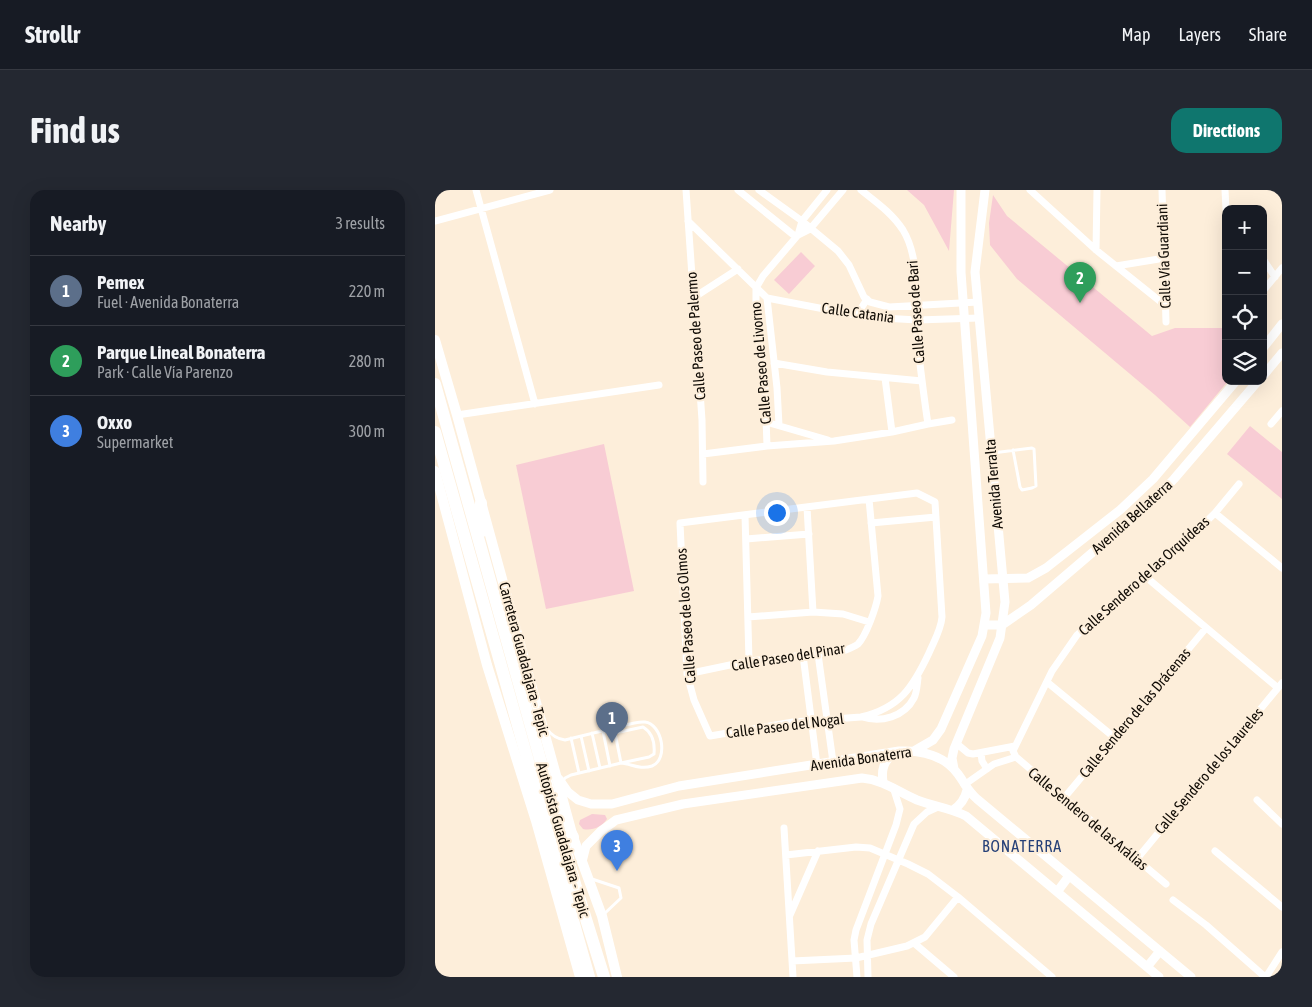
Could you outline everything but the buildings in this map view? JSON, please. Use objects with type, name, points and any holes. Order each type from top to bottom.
[{"type":"highway","name":"Autopista Guadalajara - Tepic","points":[[435,384],[576,887],[604,977]]},
{"type":"highway","name":"Carretera Guadalajara - Tepic","points":[[435,432],[589,977]]},
{"type":"highway","points":[[481,503],[481,528],[493,593]]},
{"type":"highway","points":[[553,806],[573,837]]},
{"type":"highway","points":[[536,821],[550,840]]},
{"type":"main road","name":"Carretera Guadalajara - Tepic","points":[[435,340],[539,715],[561,787],[573,837],[602,916],[617,977]]},
{"type":"main road","points":[[435,471],[487,665],[536,821],[579,977]]},
{"type":"street","points":[[476,190],[535,404]]},
{"type":"street","points":[[435,221],[550,190]]},
{"type":"street","name":"Calle Paseo de Palermo","points":[[686,190],[703,454],[703,482]]},
{"type":"street","points":[[737,190],[797,236]]},
{"type":"street","points":[[759,190],[838,251],[849,265],[867,299],[877,305],[889,307],[977,302]]},
{"type":"street","name":"Calle Paseo de Livorno","points":[[767,446],[765,389],[756,306],[756,288],[763,276],[797,236],[802,222],[827,190]]},
{"type":"street","name":"Calle Paseo de Livorno","points":[[797,236],[810,229],[843,190]]},
{"type":"street","name":"Calle Paseo de Bari","points":[[861,190],[889,212],[902,229],[909,243],[915,264],[917,320],[928,424]]},
{"type":"street","name":"Avenida Terralta","points":[[913,751],[933,740],[941,729],[983,636],[986,613],[961,272],[961,190]]},
{"type":"street","name":"Avenida Terralta","points":[[954,769],[952,758],[956,743],[1000,638],[1005,602],[975,272],[985,190]]},
{"type":"street","points":[[1030,190],[1096,250],[1166,306]]},
{"type":"street","points":[[1096,250],[1097,190]]},
{"type":"street","name":"Calle Vía Guardiani","points":[[1162,190],[1166,322]]},
{"type":"street","points":[[1225,190],[1226,205]]},
{"type":"street","points":[[688,221],[767,298]]},
{"type":"street","points":[[1116,266],[1165,258]]},
{"type":"street","points":[[1267,265],[1275,277]]},
{"type":"street","points":[[1267,286],[1282,268]]},
{"type":"street","points":[[693,298],[738,269]]},
{"type":"street","name":"Calle Paseo de Livorno","points":[[767,298],[779,425]]},
{"type":"street","name":"Calle Catania","points":[[767,298],[857,315],[917,320],[979,318]]},
{"type":"street","points":[[857,315],[867,299]]},
{"type":"street","points":[[1267,343],[1282,324]]},
{"type":"street","points":[[1267,371],[1282,353]]},
{"type":"street","points":[[774,363],[827,372],[922,381]]},
{"type":"street","points":[[885,378],[892,432]]},
{"type":"street","points":[[457,415],[659,385]]},
{"type":"street","name":"Avenida Bellaterra","points":[[984,579],[1028,578],[1046,568],[1120,510],[1153,479],[1233,385]]},
{"type":"street","name":"Avenida Bellaterra","points":[[1003,625],[1031,605],[1155,499],[1255,385]]},
{"type":"street","points":[[1271,424],[1282,411]]},
{"type":"street","points":[[703,454],[767,446],[834,442],[953,420]]},
{"type":"street","points":[[766,422],[834,442]]},
{"type":"street","name":"Calle Sendero de las Orquídeas","points":[[1015,751],[1052,671],[1077,635],[1174,553],[1215,513],[1239,484]]},
{"type":"street","name":"Calle Paseo del Nogal","points":[[710,736],[793,722],[861,717],[883,710],[910,689],[918,676],[941,624],[942,610],[935,502],[917,492],[869,499]]},
{"type":"street","points":[[749,662],[745,514],[869,499]]},
{"type":"street","name":"Calle Paseo del Pinar","points":[[687,674],[749,662],[843,651],[857,644],[876,606],[878,596],[869,499]]},
{"type":"street","points":[[807,507],[813,612]]},
{"type":"street","points":[[1215,513],[1282,568]]},
{"type":"street","name":"Calle Paseo de los Olmos","points":[[710,736],[694,700],[687,674],[680,523],[745,514]]},
{"type":"street","points":[[871,523],[936,516]]},
{"type":"street","points":[[746,540],[809,534]]},
{"type":"street","points":[[1145,578],[1280,686]]},
{"type":"street","points":[[748,617],[813,612],[843,614],[869,622]]},
{"type":"street","points":[[984,624],[1003,625]]},
{"type":"street","name":"Calle Sendero de las Drácenas","points":[[1064,798],[1206,628]]},
{"type":"street","points":[[818,654],[833,762]]},
{"type":"street","points":[[803,655],[817,765]]},
{"type":"street","name":"Calle Paseo del Nogal","points":[[861,717],[881,720],[893,717],[914,699],[918,676]]},
{"type":"street","points":[[1047,682],[1115,738]]},
{"type":"street","name":"Calle Sendero de los Laureles","points":[[1136,860],[1280,686]]},
{"type":"street","points":[[956,743],[968,753],[1015,751]]},
{"type":"street","name":"Avenida Bonaterra","points":[[561,787],[578,800],[591,804],[612,804],[679,786],[893,753],[913,751],[938,757],[954,769],[965,787],[1191,977]]},
{"type":"street","points":[[953,810],[965,797],[965,787],[987,769],[1015,751]]},
{"type":"street","name":"Calle Sendero de las Arálias","points":[[1015,751],[1064,798],[1165,884]]},
{"type":"street","points":[[883,782],[881,771],[885,761],[893,753]]},
{"type":"street","points":[[981,753],[982,761],[987,769]]},
{"type":"street","name":"Avenida Bonaterra","points":[[582,862],[586,846],[601,831],[616,820],[683,804],[862,778],[883,782],[915,799],[953,810],[966,816],[1159,977]]},
{"type":"street","points":[[679,786],[683,804]]},
{"type":"street","points":[[857,977],[854,940],[856,930],[900,809],[893,788]]},
{"type":"street","points":[[1257,800],[1282,824]]},
{"type":"street","points":[[612,804],[616,820]]},
{"type":"street","points":[[868,977],[867,940],[871,924],[914,824],[927,812],[938,807]]},
{"type":"street","points":[[784,828],[793,977]]},
{"type":"street","points":[[786,854],[856,847],[870,848],[899,860],[928,874],[1052,977]]},
{"type":"street","points":[[789,916],[818,851]]},
{"type":"street","points":[[1215,851],[1282,906]]},
{"type":"street","points":[[1057,892],[1069,876]]},
{"type":"street","points":[[792,961],[855,958],[914,943],[925,937],[958,897]]},
{"type":"street","points":[[1173,900],[1206,925],[1266,977],[1282,952]]},
{"type":"street","points":[[914,943],[954,977]]},
{"type":"street","points":[[1147,967],[1160,951]]},
{"type":"lane","points":[[991,453],[1013,450],[1034,449],[1034,488],[1022,490],[1019,488],[1013,450]]},
{"type":"lane","points":[[539,715],[544,726],[553,736],[559,739],[581,736],[638,722],[647,722],[654,726],[658,732],[662,752],[658,762],[653,766],[639,768],[628,764],[621,764]]},
{"type":"lane","points":[[561,787],[565,778],[579,773],[649,757],[654,754],[652,735],[643,727],[615,733],[603,730]]},
{"type":"lane","points":[[614,728],[621,764]]},
{"type":"lane","points":[[603,730],[610,766]]},
{"type":"lane","points":[[592,733],[600,768]]},
{"type":"lane","points":[[581,736],[589,770]]},
{"type":"lane","points":[[571,738],[579,773]]},
{"type":"lane","points":[[587,877],[619,888],[621,898],[602,916]]},
{"type":"shaded area","points":[[907,190],[954,190],[949,251],[924,205]]},
{"type":"shaded area","points":[[993,195],[1007,216],[1152,336],[1175,328],[1222,328],[1222,385],[1225,385],[1190,427],[1155,395],[1017,279],[990,245],[989,223]]},
{"type":"shaded area","points":[[801,252],[815,266],[789,294],[774,280]]},
{"type":"shaded area","points":[[1250,426],[1282,452],[1282,499],[1227,454]]},
{"type":"shaded area","points":[[604,444],[634,591],[546,609],[516,465]]},
{"type":"shaded area","points":[[592,814],[605,815],[607,819],[597,828],[583,829],[579,824],[580,820]]},
{"type":"place","name":"Parque Lineal Bonaterra","points":[[1080,303]]},
{"type":"place","name":"Pemex","points":[[612,743]]},
{"type":"place","name":"Oxxo","points":[[617,871]]},
{"type":"district","name":"BONATERRA","points":[[1022,846]]}]
